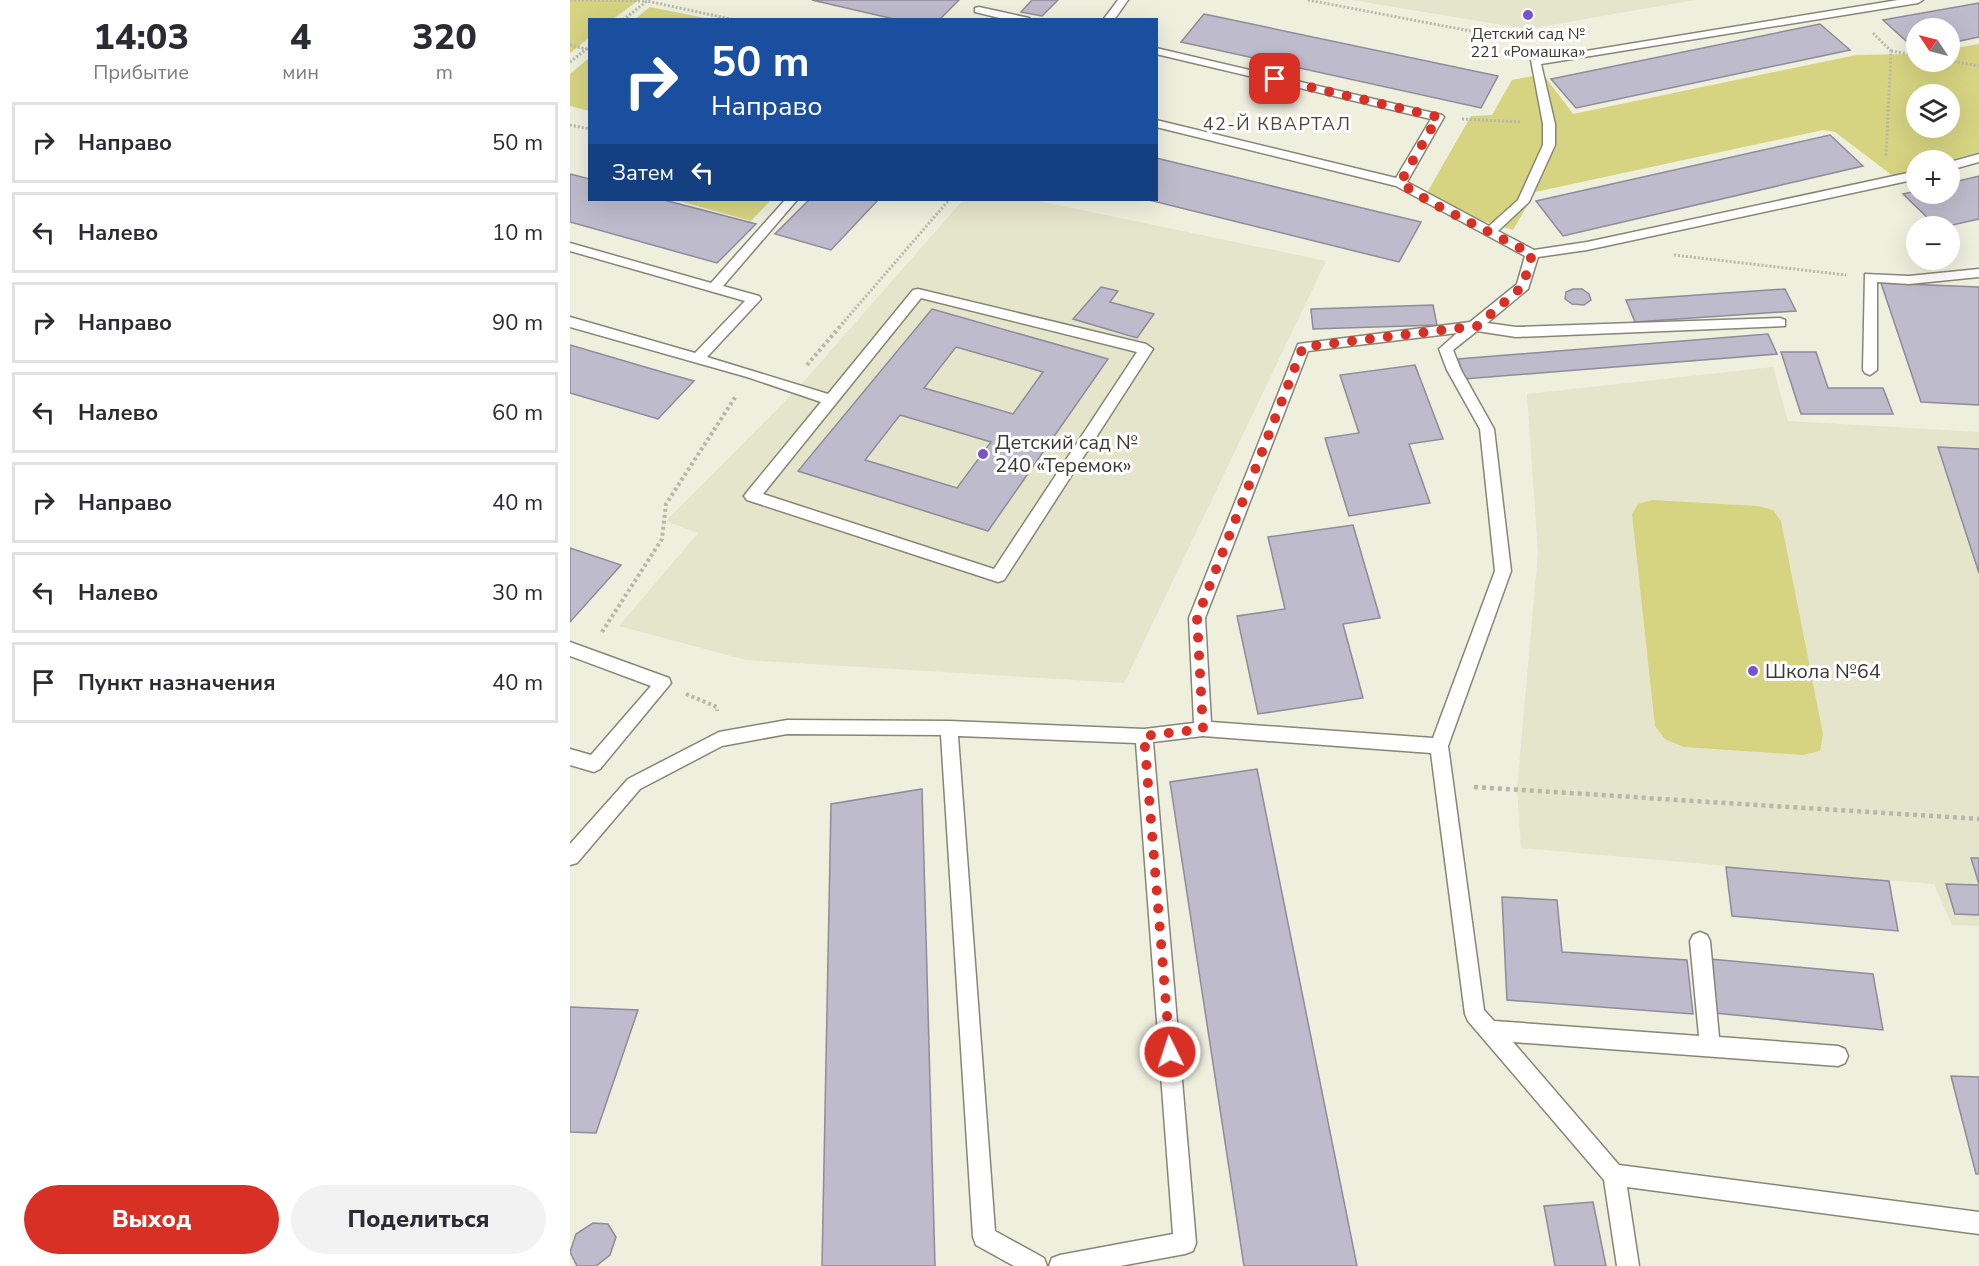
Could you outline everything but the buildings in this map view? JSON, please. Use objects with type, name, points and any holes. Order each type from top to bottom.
[{"type":"lane","points":[[970,18],[987,0]]},
{"type":"lane","points":[[1110,18],[1123,0]]},
{"type":"lane","points":[[1489,233],[1523,202],[1549,145],[1549,124],[1535,62],[1848,5],[1918,0]]},
{"type":"lane","points":[[979,10],[1016,18]]},
{"type":"lane","points":[[1158,51],[1438,117],[1400,183]]},
{"type":"lane","points":[[1158,123],[1400,183],[1489,233],[1532,254],[1587,246],[1906,178]]},
{"type":"lane","points":[[1960,163],[1979,158]]},
{"type":"lane","points":[[715,287],[790,201]]},
{"type":"lane","points":[[570,247],[754,299],[697,359]]},
{"type":"lane","points":[[1532,254],[1523,286],[1477,326],[1446,349],[1454,370],[1487,429],[1503,571],[1439,746],[1475,1014],[1614,1175],[1628,1266]]},
{"type":"lane","points":[[1870,370],[1870,277],[1909,280],[1979,273]]},
{"type":"lane","points":[[918,293],[1146,348],[998,576],[752,496],[831,400],[918,293]]},
{"type":"lane","points":[[570,322],[752,374],[831,400]]},
{"type":"lane","points":[[1203,729],[1197,618],[1303,347],[1477,326],[1516,332],[1780,323]]},
{"type":"lane","points":[[570,757],[594,764],[663,683],[578,652]]},
{"type":"lane","points":[[570,857],[634,784],[719,739],[787,727],[949,728],[1144,736],[1203,729],[1439,746]]},
{"type":"lane","points":[[949,728],[984,1237],[1036,1266]]},
{"type":"lane","points":[[1060,1266],[1185,1243],[1144,736]]},
{"type":"lane","points":[[1700,941],[1710,1047]]},
{"type":"lane","points":[[1491,1031],[1838,1056]]},
{"type":"lane","points":[[1614,1175],[1979,1223]]},
{"type":"path","points":[[570,0],[647,1],[726,18]]},
{"type":"path","points":[[1308,0],[1527,42]]},
{"type":"path","points":[[626,18],[647,1]]},
{"type":"path","points":[[1848,5],[1891,51],[1906,53]]},
{"type":"path","points":[[570,45],[588,48]]},
{"type":"path","points":[[570,62],[588,48]]},
{"type":"path","points":[[1885,184],[1891,51]]},
{"type":"path","points":[[1960,63],[1979,66]]},
{"type":"path","points":[[1438,117],[1549,124]]},
{"type":"path","points":[[570,125],[588,129]]},
{"type":"path","points":[[789,386],[948,201]]},
{"type":"path","points":[[1670,255],[1870,277]]},
{"type":"path","points":[[578,652],[662,539],[666,504],[752,374]]},
{"type":"path","points":[[663,683],[717,707],[719,739]]},
{"type":"path","points":[[1444,786],[1979,819]]},
{"type":"shaded area","points":[[570,0],[639,0],[614,18],[588,18],[588,39],[570,53]]},
{"type":"shaded area","name":"Детский сад № 221 «Ромашка»","points":[[1351,0],[1695,0],[1528,29]]},
{"type":"shaded area","points":[[650,7],[705,18],[636,18]]},
{"type":"shaded area","points":[[1979,44],[1979,152],[1960,157],[1960,150],[1906,150],[1906,172],[1893,176],[1835,132],[1823,130],[1535,192],[1513,230],[1421,203],[1471,116],[1492,115],[1512,80],[1543,74],[1573,114],[1856,55],[1906,54],[1906,72],[1960,72],[1960,47]]},
{"type":"shaded area","points":[[588,59],[588,111],[570,106],[570,74]]},
{"type":"shaded area","points":[[680,201],[770,201],[751,221]]},
{"type":"shaded area","name":"Детский сад № 240 «Теремок»","points":[[962,201],[1039,201],[1326,261],[1124,683],[746,660],[619,626],[698,533],[666,521],[798,388]]},
{"type":"shaded area","name":"Школа №64","points":[[1773,367],[1788,421],[1979,432],[1979,926],[1952,925],[1934,884],[1521,848],[1517,789],[1538,553],[1527,394]]},
{"type":"shaded area","points":[[1652,500],[1758,506],[1773,510],[1781,521],[1823,734],[1820,751],[1803,755],[1684,747],[1665,739],[1655,726],[1632,514],[1638,504]]},
{"type":"place","name":"Детский сад № 221 «Ромашка»","points":[[1528,15]]},
{"type":"place","name":"Детский сад № 240 «Теремок»","points":[[983,454]]},
{"type":"place","name":"Школа №64","points":[[1753,671]]},
{"type":"district","name":"42-Й КВАРТАЛ","points":[[1277,124]]},
{"type":"route","points":[[1170,1052],[1144,736],[1203,729],[1197,618],[1303,347],[1477,326],[1523,286],[1532,254],[1432,203],[1400,183],[1438,117],[1275,79]]}]
